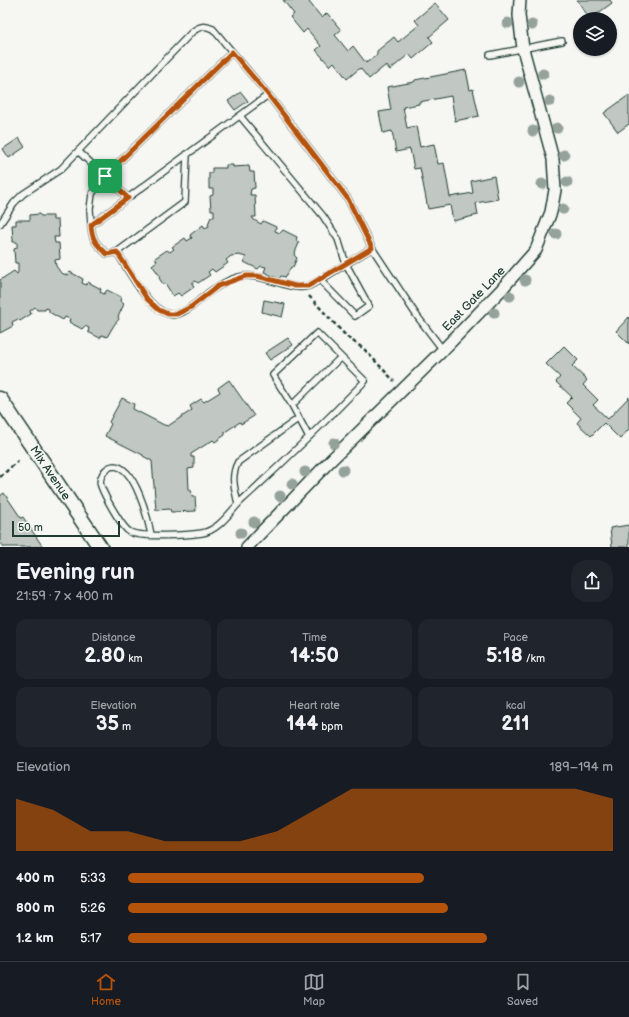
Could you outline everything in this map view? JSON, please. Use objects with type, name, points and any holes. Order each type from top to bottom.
[{"type":"street","name":"East Gate Lane","points":[[247,547],[330,461],[443,350],[501,290],[536,250],[551,212],[556,190],[553,159],[523,49],[519,15],[520,0]]},
{"type":"street","name":"Mix Avenue","points":[[0,399],[100,547]]},
{"type":"lane","points":[[0,224],[14,203],[23,194],[61,169],[192,32],[199,26],[205,26],[213,29],[268,94],[348,199],[372,248],[417,316],[443,350]]},
{"type":"lane","points":[[490,55],[562,40]]},
{"type":"lane","points":[[187,154],[185,202],[117,252],[107,254],[97,245],[91,235],[90,210],[92,194],[105,176],[232,52]]},
{"type":"lane","points":[[91,225],[268,94]]},
{"type":"lane","points":[[240,116],[323,216],[338,239],[346,264],[369,306],[355,316],[320,280]]},
{"type":"lane","points":[[78,151],[128,198]]},
{"type":"lane","points":[[117,252],[147,299],[159,310],[168,314],[177,314],[191,307],[218,286],[246,276],[257,276],[295,286],[308,286],[372,248]]},
{"type":"lane","points":[[151,534],[139,492],[123,469],[114,466],[106,470],[101,476],[101,485],[122,525],[130,532],[151,534],[204,532],[215,527],[226,518],[238,504],[309,437],[365,381],[317,333],[273,375],[292,405],[309,437]]},
{"type":"lane","points":[[292,405],[341,357]]},
{"type":"lane","points":[[238,504],[233,481],[233,470],[238,462],[299,418]]},
{"type":"path","points":[[305,286],[306,294],[347,337],[364,349],[396,383]]},
{"type":"path","points":[[0,477],[18,461]]},
{"type":"building","points":[[283,0],[311,0],[309,2],[322,18],[327,13],[341,30],[335,35],[348,51],[353,46],[366,63],[377,55],[377,51],[394,37],[398,42],[419,25],[415,20],[435,3],[449,20],[429,37],[433,42],[413,59],[409,54],[390,70],[386,65],[369,79],[360,68],[347,79],[334,62],[330,66],[316,50],[321,46],[307,29],[303,33],[290,17],[294,14]]},
{"type":"building","points":[[577,0],[610,0],[612,3],[600,12],[585,12]]},
{"type":"building","points":[[466,70],[470,90],[473,89],[479,116],[455,121],[451,96],[419,102],[419,104],[403,107],[407,128],[416,126],[420,147],[434,144],[438,164],[444,163],[450,197],[473,193],[471,181],[494,176],[498,199],[476,203],[478,215],[453,221],[450,205],[428,209],[420,168],[414,169],[410,149],[396,152],[392,131],[383,133],[379,112],[391,110],[387,87]]},
{"type":"building","points":[[241,92],[248,101],[235,110],[228,101]]},
{"type":"building","points":[[629,95],[629,124],[618,132],[604,113]]},
{"type":"building","points":[[19,138],[25,147],[9,158],[3,149]]},
{"type":"building","points":[[226,165],[233,165],[233,167],[249,166],[250,172],[254,172],[255,188],[251,189],[250,195],[255,195],[256,217],[252,217],[261,224],[263,221],[276,227],[275,231],[280,233],[283,230],[297,237],[296,241],[299,243],[294,255],[297,258],[293,267],[291,267],[286,276],[281,276],[279,279],[264,272],[266,267],[261,266],[258,269],[244,262],[246,257],[239,255],[231,256],[226,260],[228,263],[215,272],[212,269],[208,272],[210,275],[198,283],[195,281],[192,283],[194,287],[181,296],[178,293],[173,296],[165,283],[163,284],[159,278],[160,276],[152,265],[157,261],[155,258],[167,250],[170,252],[174,249],[172,247],[185,238],[187,241],[192,238],[190,235],[203,225],[205,228],[209,226],[208,224],[211,217],[214,217],[214,210],[211,210],[210,196],[213,195],[213,189],[209,189],[209,173],[212,173],[212,168],[226,168]]},
{"type":"building","points":[[39,214],[41,216],[53,216],[53,220],[58,220],[59,237],[54,237],[55,243],[59,243],[60,259],[55,260],[56,266],[61,273],[67,275],[70,272],[83,279],[82,283],[86,285],[88,282],[101,289],[100,292],[104,294],[107,290],[121,297],[120,301],[124,304],[118,317],[119,319],[107,337],[102,335],[100,338],[88,332],[89,328],[85,326],[82,329],[69,322],[70,319],[65,317],[63,320],[49,312],[49,309],[46,308],[45,310],[37,310],[35,307],[30,311],[31,314],[20,321],[18,319],[12,322],[13,326],[0,333],[0,280],[14,271],[17,274],[18,272],[18,263],[15,263],[14,249],[17,248],[17,242],[13,242],[12,225],[16,225],[16,220],[30,220],[30,215]]},
{"type":"building","points":[[264,300],[285,304],[282,317],[262,312]]},
{"type":"building","points":[[629,317],[629,344],[616,331]]},
{"type":"building","points":[[288,338],[293,345],[270,360],[265,353]]},
{"type":"building","points":[[564,346],[578,360],[572,366],[587,380],[583,385],[598,400],[593,405],[608,419],[629,397],[629,429],[620,439],[604,423],[591,436],[577,423],[581,418],[566,403],[572,397],[556,382],[560,377],[546,364]]},
{"type":"building","points":[[229,380],[254,416],[241,424],[240,422],[225,432],[225,435],[215,442],[213,440],[191,454],[191,457],[194,457],[194,468],[188,469],[189,489],[191,490],[192,496],[195,496],[196,511],[171,512],[170,509],[156,510],[152,461],[105,436],[111,424],[109,422],[122,398],[134,404],[133,409],[168,426],[192,410],[190,406],[201,399],[204,402],[220,392],[218,388]]},
{"type":"building","points":[[4,493],[21,518],[23,517],[43,547],[4,547],[0,542],[0,496]]},
{"type":"building","points":[[629,525],[629,547],[612,547],[610,528]]},
{"type":"route","points":[[232,52],[270,97],[348,199],[372,248],[308,286],[295,286],[257,276],[246,276],[233,279],[218,286],[191,307],[177,314],[168,314],[159,310],[147,299],[117,252],[107,254],[97,245],[91,235],[91,225],[128,198],[105,176],[232,52]]}]
